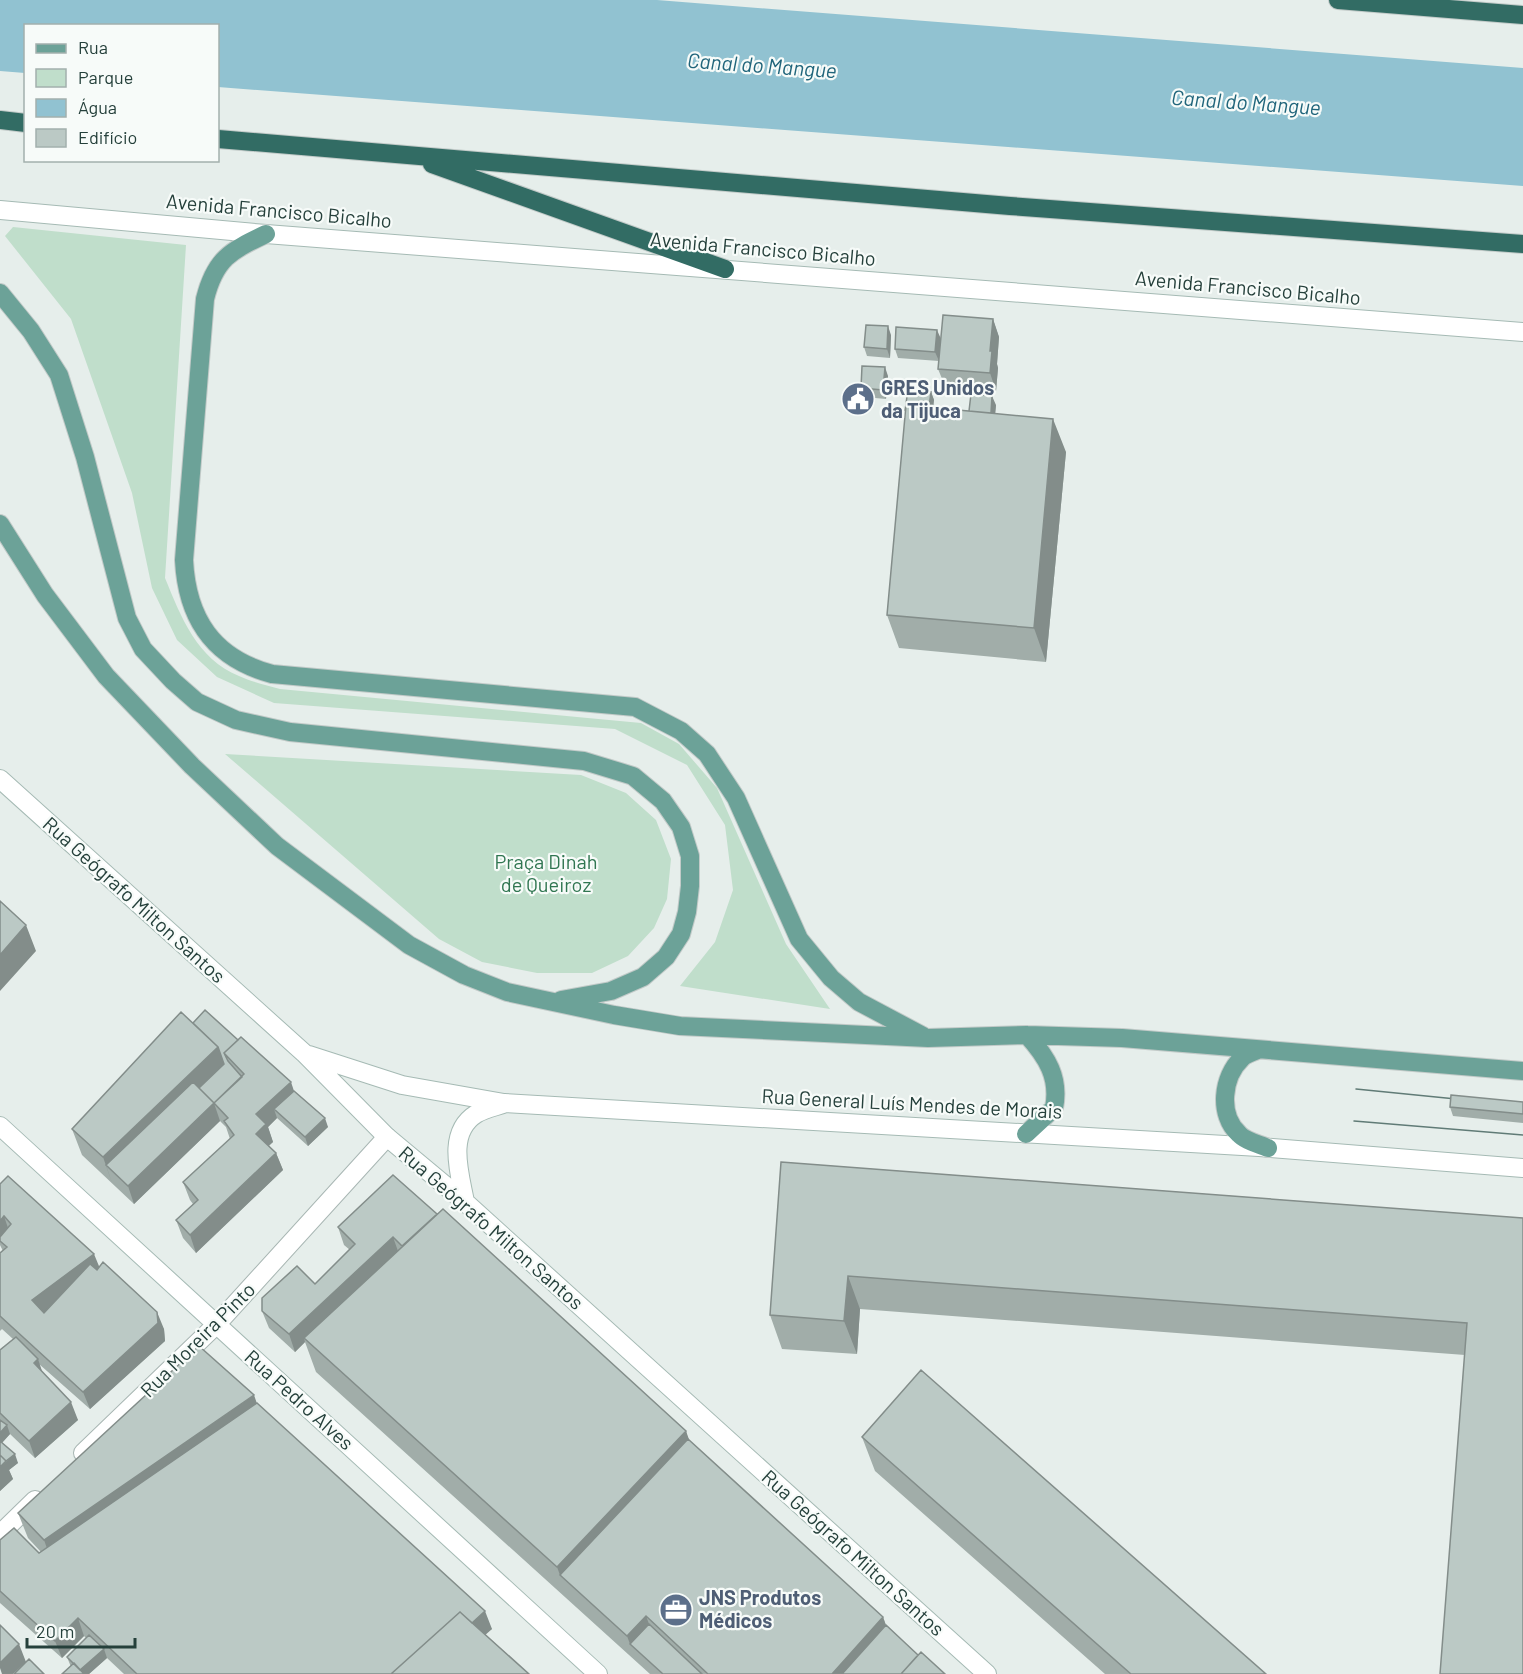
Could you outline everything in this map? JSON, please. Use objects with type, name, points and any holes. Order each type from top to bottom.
[{"type":"highway","points":[[1338,0],[1523,15]]},
{"type":"highway","points":[[1393,4],[1437,0]]},
{"type":"highway","points":[[0,120],[24,123]]},
{"type":"highway","points":[[219,139],[1010,206],[1523,244]]},
{"type":"highway","points":[[408,155],[725,269]]},
{"type":"main road","name":"Avenida Francisco Bicalho","points":[[0,210],[266,234],[1523,332]]},
{"type":"main road","points":[[266,234],[223,258],[213,273],[206,299],[184,560],[195,615],[212,640],[219,648],[243,665],[272,674],[635,707],[681,731],[707,754],[736,798],[799,939],[831,978],[860,1002],[928,1038]]},
{"type":"main road","points":[[0,293],[30,331],[59,375],[85,457],[127,618],[143,649],[173,681],[197,702],[236,720],[290,732],[584,761],[633,776],[663,801],[681,827],[690,856],[687,912],[681,934],[666,957],[643,977],[611,991],[554,1001]]},
{"type":"main road","points":[[0,524],[45,595],[106,676],[192,766],[277,846],[409,945],[464,975],[507,992],[614,1015],[680,1026],[928,1038],[1027,1035],[1122,1038],[1523,1071]]},
{"type":"main road","name":"Rua Geógrafo Milton Santos","points":[[0,779],[304,1053],[387,1137],[465,1202],[987,1674]]},
{"type":"main road","points":[[1026,1134],[1054,1108],[1056,1088],[1047,1059],[1027,1035]]},
{"type":"main road","points":[[1258,1050],[1242,1057],[1231,1075],[1225,1101],[1227,1115],[1240,1136],[1268,1148]]},
{"type":"main road","name":"Rua General Luís Mendes de Morais","points":[[304,1053],[402,1085],[504,1103],[1268,1148],[1523,1168]]},
{"type":"main road","points":[[465,1202],[457,1159],[458,1137],[466,1122],[477,1113],[504,1103]]},
{"type":"main road","name":"Rua Pedro Alves","points":[[0,1126],[598,1674]]},
{"type":"main road","name":"Rua Moreira Pinto","points":[[75,1461],[217,1324],[387,1137]]},
{"type":"main road","points":[[0,1534],[50,1486]]},
{"type":"green space","points":[[13,227],[186,245],[165,578],[184,622],[201,648],[212,659],[224,669],[239,676],[280,689],[641,723],[679,744],[717,788],[786,944],[830,1009],[680,986],[715,942],[733,890],[725,825],[687,765],[615,729],[274,703],[217,677],[177,640],[152,588],[132,493],[71,319],[5,236]]},
{"type":"green space","name":"Praça Dinah de Queiroz","points":[[225,754],[581,775],[626,793],[656,820],[671,859],[667,899],[654,928],[628,956],[592,973],[537,973],[482,962],[439,939]]},
{"type":"water","name":"Canal do Mangue","points":[[0,0],[657,0],[1523,68],[1523,186],[219,87],[219,24],[24,24],[24,73],[0,71]]},
{"type":"building","points":[[943,315],[993,319],[990,373],[938,369]]},
{"type":"building","points":[[866,325],[888,326],[887,349],[864,347]]},
{"type":"building","points":[[896,327],[937,330],[935,352],[895,349]]},
{"type":"building","points":[[862,366],[885,367],[883,390],[861,388]]},
{"type":"building","points":[[908,389],[931,392],[929,407],[906,405],[905,411]]},
{"type":"building","points":[[971,394],[992,396],[991,413],[969,411]]},
{"type":"building","points":[[906,405],[1053,419],[1034,628],[887,615]]},
{"type":"building","points":[[0,901],[26,925],[0,955]]},
{"type":"building","points":[[205,1010],[238,1040],[224,1053],[242,1077],[214,1103],[199,1088],[224,1064],[218,1047],[193,1023]]},
{"type":"building","points":[[181,1012],[218,1047],[103,1157],[72,1129]]},
{"type":"building","points":[[241,1037],[291,1082],[256,1114],[266,1124],[256,1134],[276,1153],[190,1235],[176,1220],[198,1200],[183,1182],[234,1135],[224,1121],[228,1118],[214,1103],[244,1074],[224,1053]]},
{"type":"building","points":[[193,1082],[214,1103],[128,1186],[106,1165]]},
{"type":"building","points":[[294,1091],[325,1118],[305,1137],[274,1109]]},
{"type":"building","points":[[1451,1095],[1523,1102],[1523,1114],[1450,1107]]},
{"type":"building","points":[[781,1162],[1523,1218],[1523,1674],[1440,1674],[1467,1323],[848,1276],[844,1321],[770,1315]]},
{"type":"building","points":[[393,1175],[437,1214],[402,1246],[393,1237],[289,1334],[262,1311],[262,1298],[297,1266],[315,1284],[355,1244],[338,1227]]},
{"type":"building","points":[[8,1176],[94,1254],[32,1300],[44,1313],[90,1264],[97,1270],[103,1262],[157,1312],[158,1323],[83,1392],[0,1316],[0,1253],[7,1247],[0,1241],[0,1237],[11,1224],[4,1216],[0,1221],[0,1184]]},
{"type":"building","points":[[443,1209],[686,1431],[557,1567],[304,1338]]},
{"type":"building","points":[[16,1337],[38,1359],[34,1363],[71,1402],[29,1441],[0,1413],[0,1350]]},
{"type":"building","points":[[199,1346],[254,1395],[44,1540],[18,1513]]},
{"type":"building","points":[[921,1370],[1266,1674],[1131,1674],[862,1437]]},
{"type":"building","points":[[257,1403],[485,1611],[472,1623],[460,1612],[391,1674],[137,1674],[78,1618],[55,1641],[0,1591],[0,1540],[14,1528],[39,1553]]},
{"type":"building","points":[[0,1420],[7,1425],[0,1433]]},
{"type":"building","points":[[688,1439],[883,1617],[832,1674],[708,1674],[646,1616],[627,1636],[560,1575]]},
{"type":"building","points":[[0,1441],[15,1454],[6,1461],[0,1455]]},
{"type":"building","points":[[0,1455],[6,1461],[0,1467]]},
{"type":"building","points":[[460,1612],[529,1674],[391,1674]]},
{"type":"building","points":[[649,1624],[702,1674],[663,1674],[630,1644]]},
{"type":"building","points":[[0,1625],[19,1644],[0,1663]]},
{"type":"building","points":[[886,1625],[918,1655],[901,1674],[842,1674]]},
{"type":"building","points":[[89,1635],[104,1649],[80,1670],[67,1657]]},
{"type":"building","points":[[921,1652],[945,1674],[901,1674]]},
{"type":"building","points":[[29,1659],[44,1674],[14,1674]]},
{"type":"building","points":[[74,1663],[84,1674],[62,1674]]},
{"type":"tram line","points":[[1356,1089],[1466,1100]]},
{"type":"tram line","points":[[1354,1121],[1523,1135]]},
{"type":"place","name":"GRES Unidos da Tijuca","points":[[858,399]]},
{"type":"place","name":"JNS Produtos Médicos","points":[[676,1610]]}]
